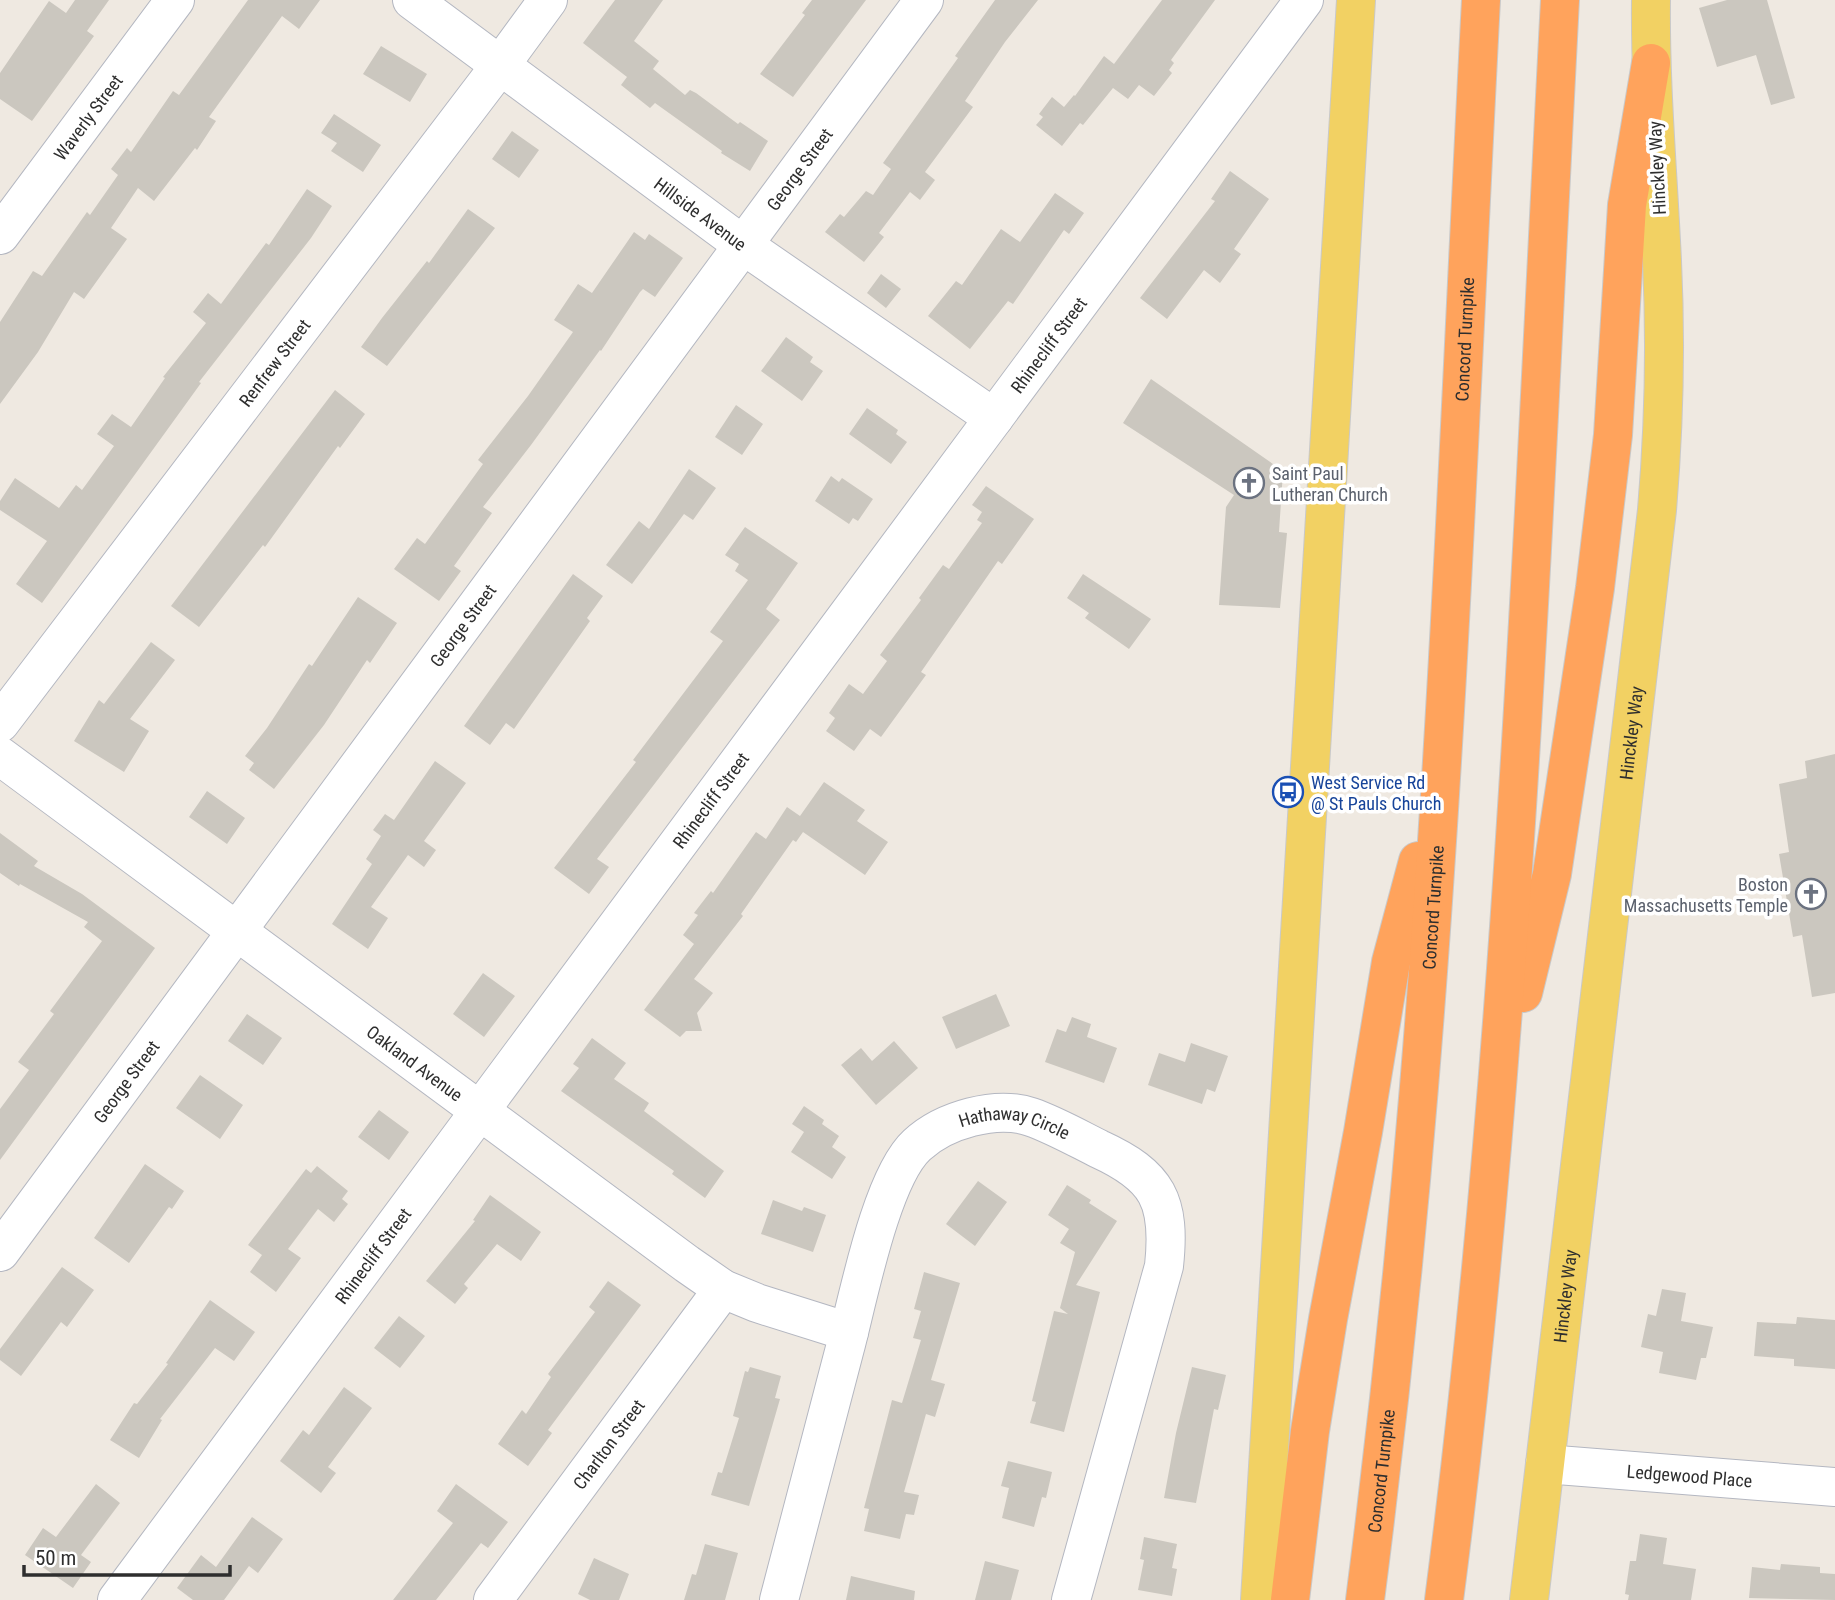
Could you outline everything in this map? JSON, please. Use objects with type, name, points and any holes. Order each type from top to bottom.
[{"type":"highway","name":"Concord Turnpike","points":[[1365,1600],[1390,1387],[1426,999],[1481,0]]},
{"type":"highway","points":[[1444,1600],[1482,1265],[1497,1101],[1520,755],[1560,0]]},
{"type":"highway","points":[[1497,1101],[1552,874],[1595,588],[1612,449],[1627,205],[1651,63]]},
{"type":"highway","points":[[1290,1600],[1322,1354],[1391,962],[1440,778]]},
{"type":"main road","points":[[1260,1600],[1356,0]]},
{"type":"main road","name":"Hinckley Way","points":[[1545,1464],[1658,498],[1663,409],[1663,313],[1651,63],[1651,0]]},
{"type":"main road","points":[[1529,1600],[1545,1464]]},
{"type":"street","name":"Waverly Street","points":[[0,235],[175,0]]},
{"type":"street","name":"Hillside Avenue","points":[[412,0],[743,245],[994,418]]},
{"type":"street","name":"Renfrew Street","points":[[0,723],[548,0]]},
{"type":"street","name":"George Street","points":[[0,1252],[924,0]]},
{"type":"street","name":"Rhinecliff Street","points":[[117,1600],[1304,0]]},
{"type":"street","name":"Oakland Avenue","points":[[0,756],[723,1289],[757,1303],[849,1332]]},
{"type":"street","name":"Hathaway Circle","points":[[779,1600],[881,1215],[903,1163],[916,1145],[948,1126],[997,1113],[1032,1117],[1122,1159],[1151,1185],[1161,1202],[1166,1219],[1164,1266],[1070,1600]]},
{"type":"street","name":"Charlton Street","points":[[493,1600],[723,1289]]},
{"type":"street","name":"Ledgewood Place","points":[[1545,1464],[1835,1487]]},
{"type":"building","points":[[75,0],[109,0],[87,31],[94,36],[32,121],[0,99],[0,73],[49,1],[66,13]]},
{"type":"building","points":[[248,0],[320,0],[299,29],[282,16],[209,117],[216,121],[197,150],[195,148],[154,201],[138,188],[111,228],[127,239],[84,299],[74,292],[38,352],[0,404],[0,322],[33,271],[42,276],[87,212],[90,215],[118,175],[111,169],[127,148],[131,152],[173,91],[179,95]]},
{"type":"building","points":[[615,0],[663,0],[634,41],[659,61],[653,69],[685,95],[690,90],[696,93],[738,124],[740,122],[768,141],[750,171],[721,153],[722,151],[655,103],[650,108],[621,85],[627,77],[583,43]]},
{"type":"building","points":[[812,0],[866,0],[793,97],[760,74],[805,15],[802,13]]},
{"type":"building","points":[[995,0],[1038,0],[1005,42],[965,101],[973,107],[925,172],[935,180],[920,200],[910,192],[879,233],[884,237],[864,262],[825,232],[840,214],[844,217],[866,191],[873,195],[891,169],[883,163],[958,58],[955,56]]},
{"type":"building","points":[[1162,0],[1215,0],[1171,60],[1174,63],[1169,70],[1172,73],[1154,96],[1139,85],[1128,99],[1113,88],[1062,146],[1036,125],[1043,117],[1039,114],[1052,97],[1064,107],[1104,56],[1114,64]]},
{"type":"building","points":[[1727,0],[1767,0],[1795,98],[1771,105],[1756,55],[1717,67],[1699,8]]},
{"type":"building","points":[[381,46],[427,74],[410,102],[363,74]]},
{"type":"building","points":[[334,114],[381,145],[363,172],[331,151],[337,143],[321,133]]},
{"type":"building","points":[[512,131],[539,150],[519,178],[492,159]]},
{"type":"building","points":[[1230,171],[1269,199],[1234,249],[1241,254],[1220,283],[1204,270],[1167,319],[1140,298],[1215,201],[1211,199]]},
{"type":"building","points":[[307,189],[332,206],[311,238],[199,382],[201,383],[42,603],[16,584],[47,541],[0,510],[0,501],[15,478],[59,508],[76,485],[82,490],[114,446],[97,434],[112,414],[131,427],[165,378],[163,377],[206,323],[193,312],[208,293],[221,304],[266,243],[269,245]]},
{"type":"building","points":[[1055,193],[1084,213],[1069,234],[1064,230],[1013,304],[1008,301],[970,349],[928,316],[956,281],[962,285],[1001,229],[1020,242]]},
{"type":"building","points":[[468,209],[495,228],[387,366],[361,347],[427,261],[429,263]]},
{"type":"building","points":[[634,232],[645,240],[649,234],[683,258],[655,297],[643,289],[640,292],[601,351],[483,507],[492,513],[454,566],[461,571],[439,601],[394,569],[417,538],[425,544],[483,464],[478,460],[573,332],[554,320],[578,284],[592,293]]},
{"type":"building","points":[[881,274],[901,289],[886,308],[867,293]]},
{"type":"building","points":[[786,337],[813,357],[810,362],[823,371],[802,401],[761,371]]},
{"type":"building","name":"Saint Paul Lutheran Church","points":[[1151,379],[1283,471],[1279,532],[1287,533],[1280,608],[1219,605],[1226,507],[1234,495],[1123,423]]},
{"type":"building","points":[[335,390],[365,414],[340,448],[338,446],[265,547],[263,545],[199,627],[171,606]]},
{"type":"building","points":[[736,405],[763,424],[742,455],[715,437]]},
{"type":"building","points":[[867,408],[898,430],[896,434],[907,442],[891,464],[849,434]]},
{"type":"building","points":[[689,469],[716,488],[693,520],[684,514],[632,584],[606,565],[639,521],[649,529]]},
{"type":"building","points":[[831,476],[839,482],[842,478],[873,499],[858,521],[853,518],[849,524],[815,501]]},
{"type":"building","points":[[986,486],[1034,519],[1002,564],[998,561],[921,672],[926,675],[881,737],[870,729],[854,751],[826,731],[835,718],[829,713],[849,684],[863,694],[887,661],[880,655],[921,600],[919,598],[943,565],[949,569],[982,523],[977,520],[982,512],[972,505]]},
{"type":"building","points":[[745,527],[798,563],[766,609],[780,620],[597,859],[609,867],[589,894],[554,868],[636,762],[633,760],[723,641],[710,632],[748,580],[735,571],[739,564],[725,555]]},
{"type":"building","points":[[573,574],[603,596],[587,618],[590,621],[514,729],[506,723],[490,745],[464,726]]},
{"type":"building","points":[[1083,574],[1151,619],[1129,649],[1085,618],[1089,613],[1067,598]]},
{"type":"building","points":[[358,597],[397,623],[370,663],[367,660],[324,725],[274,789],[249,770],[254,763],[245,756],[309,664],[312,666]]},
{"type":"building","points":[[151,642],[175,660],[130,719],[149,731],[124,772],[74,741],[99,700],[104,704]]},
{"type":"building","name":"Boston Massachusetts Temple","points":[[1835,754],[1835,993],[1812,997],[1802,935],[1793,937],[1779,854],[1789,852],[1779,784],[1807,778],[1805,761]]},
{"type":"building","points":[[435,761],[466,783],[424,841],[436,850],[424,867],[408,855],[371,907],[388,918],[368,949],[332,924],[372,864],[366,859],[381,836],[373,830],[385,814],[394,820]]},
{"type":"building","points":[[824,782],[865,810],[857,821],[888,842],[865,875],[803,832],[796,842],[793,840],[741,914],[743,916],[694,979],[713,993],[697,1013],[702,1031],[686,1031],[680,1037],[644,1010],[694,944],[683,935],[698,915],[694,913],[711,891],[713,893],[756,832],[766,839],[787,807],[800,816]]},
{"type":"building","points":[[207,791],[245,818],[227,844],[189,817]]},
{"type":"building","points":[[0,833],[38,861],[34,866],[82,894],[155,948],[0,1160],[0,1109],[29,1070],[18,1062],[54,1014],[50,1011],[102,941],[84,927],[88,922],[20,884],[19,886],[0,873]]},
{"type":"building","points":[[483,973],[515,996],[484,1037],[453,1014]]},
{"type":"building","points":[[996,994],[1010,1026],[956,1049],[942,1017]]},
{"type":"building","points":[[247,1014],[282,1038],[263,1065],[228,1041]]},
{"type":"building","points":[[1072,1017],[1091,1024],[1087,1037],[1117,1048],[1104,1083],[1045,1062],[1057,1029],[1066,1032]]},
{"type":"building","points":[[592,1038],[626,1063],[614,1079],[649,1103],[644,1111],[724,1171],[705,1198],[672,1174],[674,1171],[561,1091],[579,1068],[573,1064]]},
{"type":"building","points":[[894,1041],[918,1068],[876,1105],[841,1065],[861,1048],[872,1061]]},
{"type":"building","points":[[1191,1043],[1228,1056],[1215,1092],[1207,1089],[1202,1104],[1148,1085],[1159,1053],[1185,1062]]},
{"type":"building","points":[[200,1075],[243,1105],[220,1139],[176,1108]]},
{"type":"building","points":[[804,1106],[824,1120],[822,1124],[839,1136],[832,1147],[846,1157],[832,1179],[791,1152],[804,1132],[792,1124]]},
{"type":"building","points":[[379,1110],[409,1132],[389,1160],[358,1137]]},
{"type":"building","points":[[145,1164],[184,1191],[172,1209],[169,1207],[129,1263],[94,1238]]},
{"type":"building","points":[[317,1166],[348,1191],[342,1199],[348,1204],[334,1222],[318,1209],[288,1249],[301,1258],[276,1292],[250,1272],[262,1255],[248,1245],[306,1169],[311,1173]]},
{"type":"building","points":[[978,1181],[1007,1202],[975,1246],[946,1224]]},
{"type":"building","points":[[1067,1185],[1117,1221],[1076,1285],[1100,1292],[1064,1432],[1030,1423],[1036,1402],[1032,1401],[1054,1311],[1068,1314],[1060,1308],[1075,1252],[1060,1243],[1069,1229],[1048,1215]]},
{"type":"building","points":[[490,1195],[541,1232],[521,1261],[497,1244],[464,1284],[468,1288],[455,1304],[426,1281],[475,1221],[473,1220]]},
{"type":"building","points":[[773,1200],[802,1211],[804,1207],[826,1215],[813,1252],[761,1234]]},
{"type":"building","points":[[62,1267],[94,1290],[67,1327],[61,1322],[21,1376],[0,1360],[0,1349]]},
{"type":"building","points":[[924,1272],[960,1283],[931,1380],[945,1384],[935,1417],[926,1414],[904,1492],[919,1495],[914,1515],[906,1514],[900,1539],[864,1531],[869,1509],[864,1508],[892,1400],[902,1403],[921,1340],[913,1338],[921,1311],[914,1309]]},
{"type":"building","points":[[608,1281],[641,1305],[548,1430],[552,1433],[528,1466],[498,1444],[522,1410],[526,1414],[551,1377],[548,1374],[595,1312],[589,1307]]},
{"type":"building","points":[[1662,1289],[1686,1293],[1681,1321],[1713,1327],[1706,1358],[1701,1358],[1696,1380],[1659,1373],[1663,1352],[1641,1347],[1648,1314],[1656,1316]]},
{"type":"building","points":[[210,1300],[255,1332],[234,1361],[215,1348],[160,1419],[162,1420],[139,1458],[110,1440],[134,1403],[137,1404],[168,1364],[166,1363]]},
{"type":"building","points":[[399,1316],[425,1336],[400,1368],[374,1348]]},
{"type":"building","points":[[1797,1317],[1835,1320],[1835,1369],[1794,1366],[1794,1359],[1754,1356],[1757,1322],[1796,1324]]},
{"type":"building","points":[[750,1367],[781,1376],[775,1398],[780,1399],[749,1506],[711,1495],[718,1472],[722,1473],[739,1418],[733,1416],[745,1371],[748,1372]]},
{"type":"building","points":[[1192,1367],[1226,1375],[1218,1410],[1214,1409],[1196,1503],[1164,1498]]},
{"type":"building","points":[[344,1387],[372,1408],[328,1467],[336,1473],[321,1493],[280,1461],[303,1430],[309,1435]]},
{"type":"building","points":[[1008,1461],[1052,1472],[1046,1498],[1042,1497],[1034,1527],[1002,1518],[1009,1488],[1001,1486]]},
{"type":"building","points":[[96,1484],[120,1503],[81,1555],[91,1562],[73,1588],[25,1555],[43,1528],[56,1537]]},
{"type":"building","points":[[456,1484],[508,1522],[488,1548],[481,1543],[436,1600],[393,1600],[453,1523],[437,1511]]},
{"type":"building","points":[[252,1517],[283,1539],[258,1573],[249,1566],[224,1600],[193,1600],[177,1588],[201,1555],[216,1567]]},
{"type":"building","points":[[1640,1534],[1667,1538],[1663,1564],[1696,1569],[1691,1600],[1628,1600],[1629,1595],[1625,1594],[1630,1561],[1636,1561]]},
{"type":"building","points":[[1144,1537],[1177,1544],[1172,1568],[1177,1569],[1172,1596],[1138,1590],[1144,1560],[1140,1559]]},
{"type":"building","points":[[705,1544],[738,1553],[725,1600],[684,1600],[692,1574],[696,1575]]},
{"type":"building","points":[[594,1558],[629,1574],[619,1600],[590,1600],[578,1594]]},
{"type":"building","points":[[985,1561],[1019,1570],[1011,1600],[975,1600]]},
{"type":"building","points":[[1781,1564],[1820,1567],[1820,1573],[1835,1574],[1835,1600],[1749,1598],[1752,1567],[1780,1570]]},
{"type":"building","points":[[851,1576],[915,1591],[914,1600],[846,1600]]},
{"type":"place","name":"Saint Paul Lutheran Church","points":[[1249,483]]},
{"type":"place","name":"West Service Rd @ St Pauls Church","points":[[1288,792]]},
{"type":"place","name":"Boston Massachusetts Temple","points":[[1811,894]]}]
